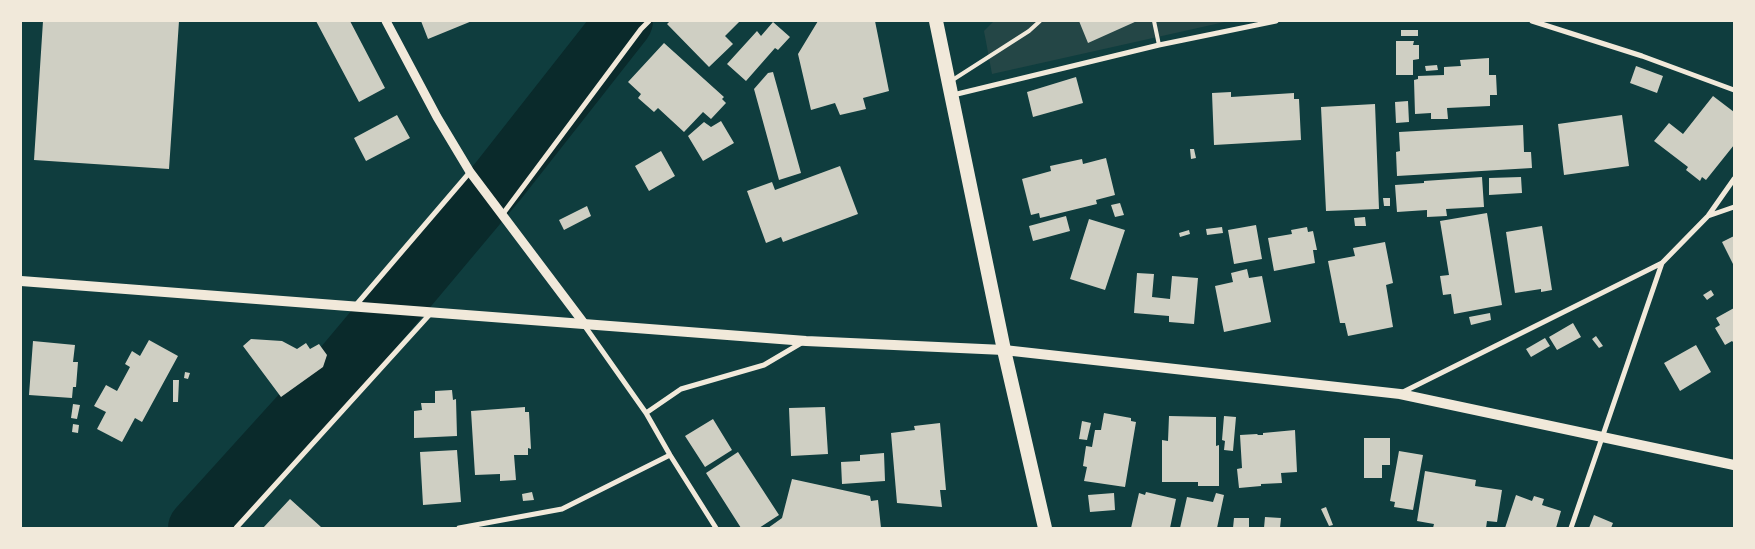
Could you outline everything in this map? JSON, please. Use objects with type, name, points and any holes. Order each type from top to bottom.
[{"type":"highway","points":[[936,21],[1004,350],[1045,528]]},
{"type":"main road","points":[[21,281],[583,322],[806,341],[1004,350],[1400,394],[1734,465]]},
{"type":"street","points":[[386,21],[436,117],[470,172],[583,322],[646,413],[716,528]]},
{"type":"street","points":[[502,215],[641,29],[649,21]]},
{"type":"street","points":[[951,89],[1276,21]]},
{"type":"street","points":[[1532,21],[1642,56],[1734,90]]},
{"type":"street","points":[[356,305],[470,172]]},
{"type":"street","points":[[1400,394],[1662,263],[1708,216],[1734,179]]},
{"type":"street","points":[[1708,216],[1734,207]]},
{"type":"street","points":[[1571,528],[1662,263]]},
{"type":"street","points":[[236,528],[432,312]]},
{"type":"street","points":[[646,413],[681,389],[764,365],[806,341]]},
{"type":"street","points":[[459,528],[562,509],[670,455]]},
{"type":"lane","points":[[951,89],[1040,21]]},
{"type":"lane","points":[[1154,21],[1159,45]]},
{"type":"shaded area","points":[[994,21],[1229,21],[992,74],[984,31]]},
{"type":"building","points":[[43,21],[179,21],[169,169],[34,160]]},
{"type":"building","points":[[316,21],[350,21],[385,88],[359,102]]},
{"type":"building","points":[[421,21],[472,21],[428,39]]},
{"type":"building","points":[[670,21],[740,21],[725,36],[733,44],[709,67],[667,24]]},
{"type":"building","points":[[818,21],[875,21],[889,91],[863,98],[866,109],[840,115],[835,103],[811,110],[798,54]]},
{"type":"building","points":[[1079,21],[1137,21],[1088,43]]},
{"type":"building","points":[[773,22],[790,37],[778,50],[775,48],[746,81],[727,64],[757,31],[761,36]]},
{"type":"building","points":[[1401,30],[1418,30],[1418,36],[1401,36]]},
{"type":"building","points":[[1396,41],[1414,41],[1413,45],[1419,45],[1419,59],[1413,60],[1413,75],[1396,75]]},
{"type":"building","points":[[664,43],[724,97],[722,99],[726,103],[711,119],[703,112],[684,132],[658,108],[654,112],[638,98],[641,94],[628,82]]},
{"type":"building","points":[[1489,58],[1489,75],[1496,75],[1497,95],[1490,95],[1490,106],[1447,108],[1448,119],[1431,119],[1431,113],[1415,114],[1414,80],[1418,79],[1418,76],[1444,75],[1444,67],[1461,66],[1460,60]]},
{"type":"building","points":[[1437,65],[1438,70],[1426,71],[1425,66]]},
{"type":"building","points":[[1636,66],[1663,76],[1657,93],[1630,83]]},
{"type":"building","points":[[773,72],[801,173],[779,180],[754,89],[768,73]]},
{"type":"building","points":[[1076,77],[1083,103],[1033,117],[1027,92]]},
{"type":"building","points":[[1231,92],[1231,97],[1294,93],[1294,99],[1299,99],[1301,140],[1214,145],[1212,93]]},
{"type":"building","points":[[1713,96],[1734,112],[1734,145],[1706,180],[1702,177],[1700,181],[1686,170],[1688,167],[1654,141],[1669,123],[1683,134]]},
{"type":"building","points":[[1408,101],[1409,122],[1396,123],[1395,102]]},
{"type":"building","points":[[1375,104],[1379,209],[1326,211],[1321,107]]},
{"type":"building","points":[[397,115],[410,138],[366,161],[354,138]]},
{"type":"building","points":[[1622,115],[1629,166],[1564,175],[1558,124]]},
{"type":"building","points":[[721,121],[734,143],[703,161],[688,136],[704,122],[711,127]]},
{"type":"building","points":[[1523,125],[1524,152],[1531,152],[1532,168],[1397,176],[1396,152],[1400,151],[1399,132]]},
{"type":"building","points":[[1190,149],[1194,149],[1196,158],[1191,159]]},
{"type":"building","points":[[661,151],[675,176],[649,191],[635,166]]},
{"type":"building","points":[[1106,158],[1115,195],[1096,200],[1097,204],[1040,218],[1039,213],[1031,215],[1022,179],[1051,171],[1050,166],[1082,159],[1083,164]]},
{"type":"building","points":[[840,166],[858,214],[783,242],[781,237],[766,243],[747,191],[772,182],[775,190]]},
{"type":"building","points":[[1482,177],[1484,207],[1446,209],[1447,216],[1427,217],[1427,210],[1397,212],[1395,185]]},
{"type":"building","points":[[1521,177],[1522,193],[1489,195],[1489,178]]},
{"type":"building","points":[[1383,198],[1390,198],[1390,206],[1384,206]]},
{"type":"building","points":[[1120,203],[1124,215],[1115,217],[1111,205]]},
{"type":"building","points":[[587,206],[591,216],[564,230],[559,220]]},
{"type":"building","points":[[1487,213],[1502,305],[1454,314],[1451,294],[1443,295],[1440,276],[1449,275],[1440,221]]},
{"type":"building","points":[[1066,216],[1070,231],[1033,241],[1029,226]]},
{"type":"building","points":[[1365,217],[1366,226],[1355,226],[1354,218]]},
{"type":"building","points":[[1089,219],[1125,230],[1105,290],[1070,279]]},
{"type":"building","points":[[1256,225],[1262,259],[1234,264],[1228,230]]},
{"type":"building","points":[[1542,226],[1552,290],[1541,292],[1541,289],[1515,293],[1506,232]]},
{"type":"building","points":[[1222,227],[1223,233],[1207,235],[1206,229]]},
{"type":"building","points":[[1307,227],[1308,232],[1313,231],[1317,250],[1313,250],[1315,263],[1274,271],[1268,238],[1292,234],[1291,230]]},
{"type":"building","points":[[1189,230],[1190,234],[1180,237],[1179,233]]},
{"type":"building","points":[[1734,236],[1734,266],[1722,242]]},
{"type":"building","points":[[1385,242],[1393,283],[1386,285],[1393,327],[1348,336],[1345,323],[1340,323],[1328,261],[1355,256],[1353,248]]},
{"type":"building","points":[[1247,269],[1249,278],[1262,276],[1271,322],[1224,332],[1215,286],[1233,282],[1231,273]]},
{"type":"building","points":[[1137,273],[1154,274],[1152,297],[1170,299],[1172,276],[1198,278],[1194,324],[1169,322],[1169,316],[1134,313]]},
{"type":"building","points":[[1711,290],[1714,295],[1707,300],[1703,295]]},
{"type":"building","points":[[1734,308],[1734,343],[1732,341],[1725,345],[1715,328],[1720,325],[1716,318]]},
{"type":"building","points":[[1490,313],[1491,320],[1471,325],[1469,317]]},
{"type":"building","points":[[1573,323],[1581,337],[1557,350],[1549,337]]},
{"type":"building","points":[[1596,336],[1603,346],[1599,348],[1592,339]]},
{"type":"building","points":[[1545,338],[1550,346],[1531,357],[1526,349]]},
{"type":"building","points":[[251,339],[282,341],[297,349],[306,343],[310,349],[319,344],[327,355],[323,367],[281,397],[243,346]]},
{"type":"building","points":[[149,340],[178,356],[142,422],[135,418],[122,442],[97,429],[106,412],[94,406],[106,385],[117,391],[130,367],[125,364],[132,351],[140,356]]},
{"type":"building","points":[[33,341],[75,345],[73,362],[78,362],[76,387],[73,387],[72,398],[29,395]]},
{"type":"building","points":[[1696,345],[1711,372],[1680,391],[1664,363]]},
{"type":"building","points":[[185,372],[190,373],[188,379],[184,378]]},
{"type":"building","points":[[173,380],[179,380],[178,402],[173,402]]},
{"type":"building","points":[[452,390],[453,400],[456,399],[457,436],[414,438],[414,411],[422,410],[421,403],[435,403],[435,391]]},
{"type":"building","points":[[73,404],[80,405],[77,419],[71,418]]},
{"type":"building","points":[[525,407],[525,412],[529,412],[531,449],[528,448],[528,455],[514,455],[516,480],[500,481],[500,474],[475,475],[471,411]]},
{"type":"building","points":[[825,407],[828,454],[791,456],[789,408]]},
{"type":"building","points":[[1104,413],[1131,418],[1131,421],[1136,422],[1125,487],[1084,481],[1087,467],[1083,466],[1086,446],[1092,447],[1095,430],[1101,430]]},
{"type":"building","points":[[1169,416],[1216,417],[1216,446],[1219,445],[1219,486],[1198,486],[1198,482],[1162,482],[1162,440],[1168,441]]},
{"type":"building","points":[[1224,416],[1236,417],[1233,451],[1224,450],[1225,441],[1222,440]]},
{"type":"building","points":[[713,419],[732,450],[705,467],[685,436]]},
{"type":"building","points":[[1082,421],[1091,423],[1087,440],[1079,439]]},
{"type":"building","points":[[940,423],[946,490],[940,490],[942,507],[897,503],[891,433],[915,430],[914,426]]},
{"type":"building","points":[[73,424],[79,425],[78,433],[72,432]]},
{"type":"building","points":[[1295,430],[1297,472],[1281,473],[1282,483],[1239,488],[1237,469],[1242,468],[1240,435],[1263,435],[1263,433]]},
{"type":"building","points":[[1364,438],[1390,438],[1390,465],[1382,465],[1382,478],[1364,478]]},
{"type":"building","points":[[457,450],[461,502],[423,505],[420,452]]},
{"type":"building","points":[[1399,451],[1423,455],[1413,510],[1394,507],[1395,502],[1390,501]]},
{"type":"building","points":[[738,452],[779,515],[759,528],[741,528],[706,473]]},
{"type":"building","points":[[884,453],[885,481],[842,484],[841,462],[860,461],[860,455]]},
{"type":"building","points":[[1425,471],[1476,480],[1475,486],[1502,490],[1497,522],[1487,521],[1486,528],[1433,528],[1434,524],[1417,521]]},
{"type":"building","points":[[792,479],[870,496],[871,501],[878,500],[881,528],[768,528],[782,518]]},
{"type":"building","points":[[532,492],[534,500],[523,501],[522,494]]},
{"type":"building","points":[[1146,492],[1176,499],[1170,528],[1131,528],[1139,493],[1145,495]]},
{"type":"building","points":[[1114,493],[1115,510],[1090,512],[1088,495]]},
{"type":"building","points":[[1216,493],[1224,495],[1217,528],[1180,528],[1187,497],[1213,502]]},
{"type":"building","points":[[1516,495],[1532,501],[1534,496],[1544,499],[1542,505],[1561,511],[1556,528],[1505,528]]},
{"type":"building","points":[[290,499],[321,527],[263,528]]},
{"type":"building","points":[[1326,507],[1333,525],[1329,526],[1321,509]]},
{"type":"building","points":[[1594,515],[1613,523],[1611,528],[1589,528]]},
{"type":"building","points":[[1265,517],[1281,518],[1280,528],[1264,528]]},
{"type":"building","points":[[1234,518],[1249,518],[1249,528],[1233,528]]},
{"type":"waterway","points":[[197,528],[332,379],[499,180],[624,21]]}]
